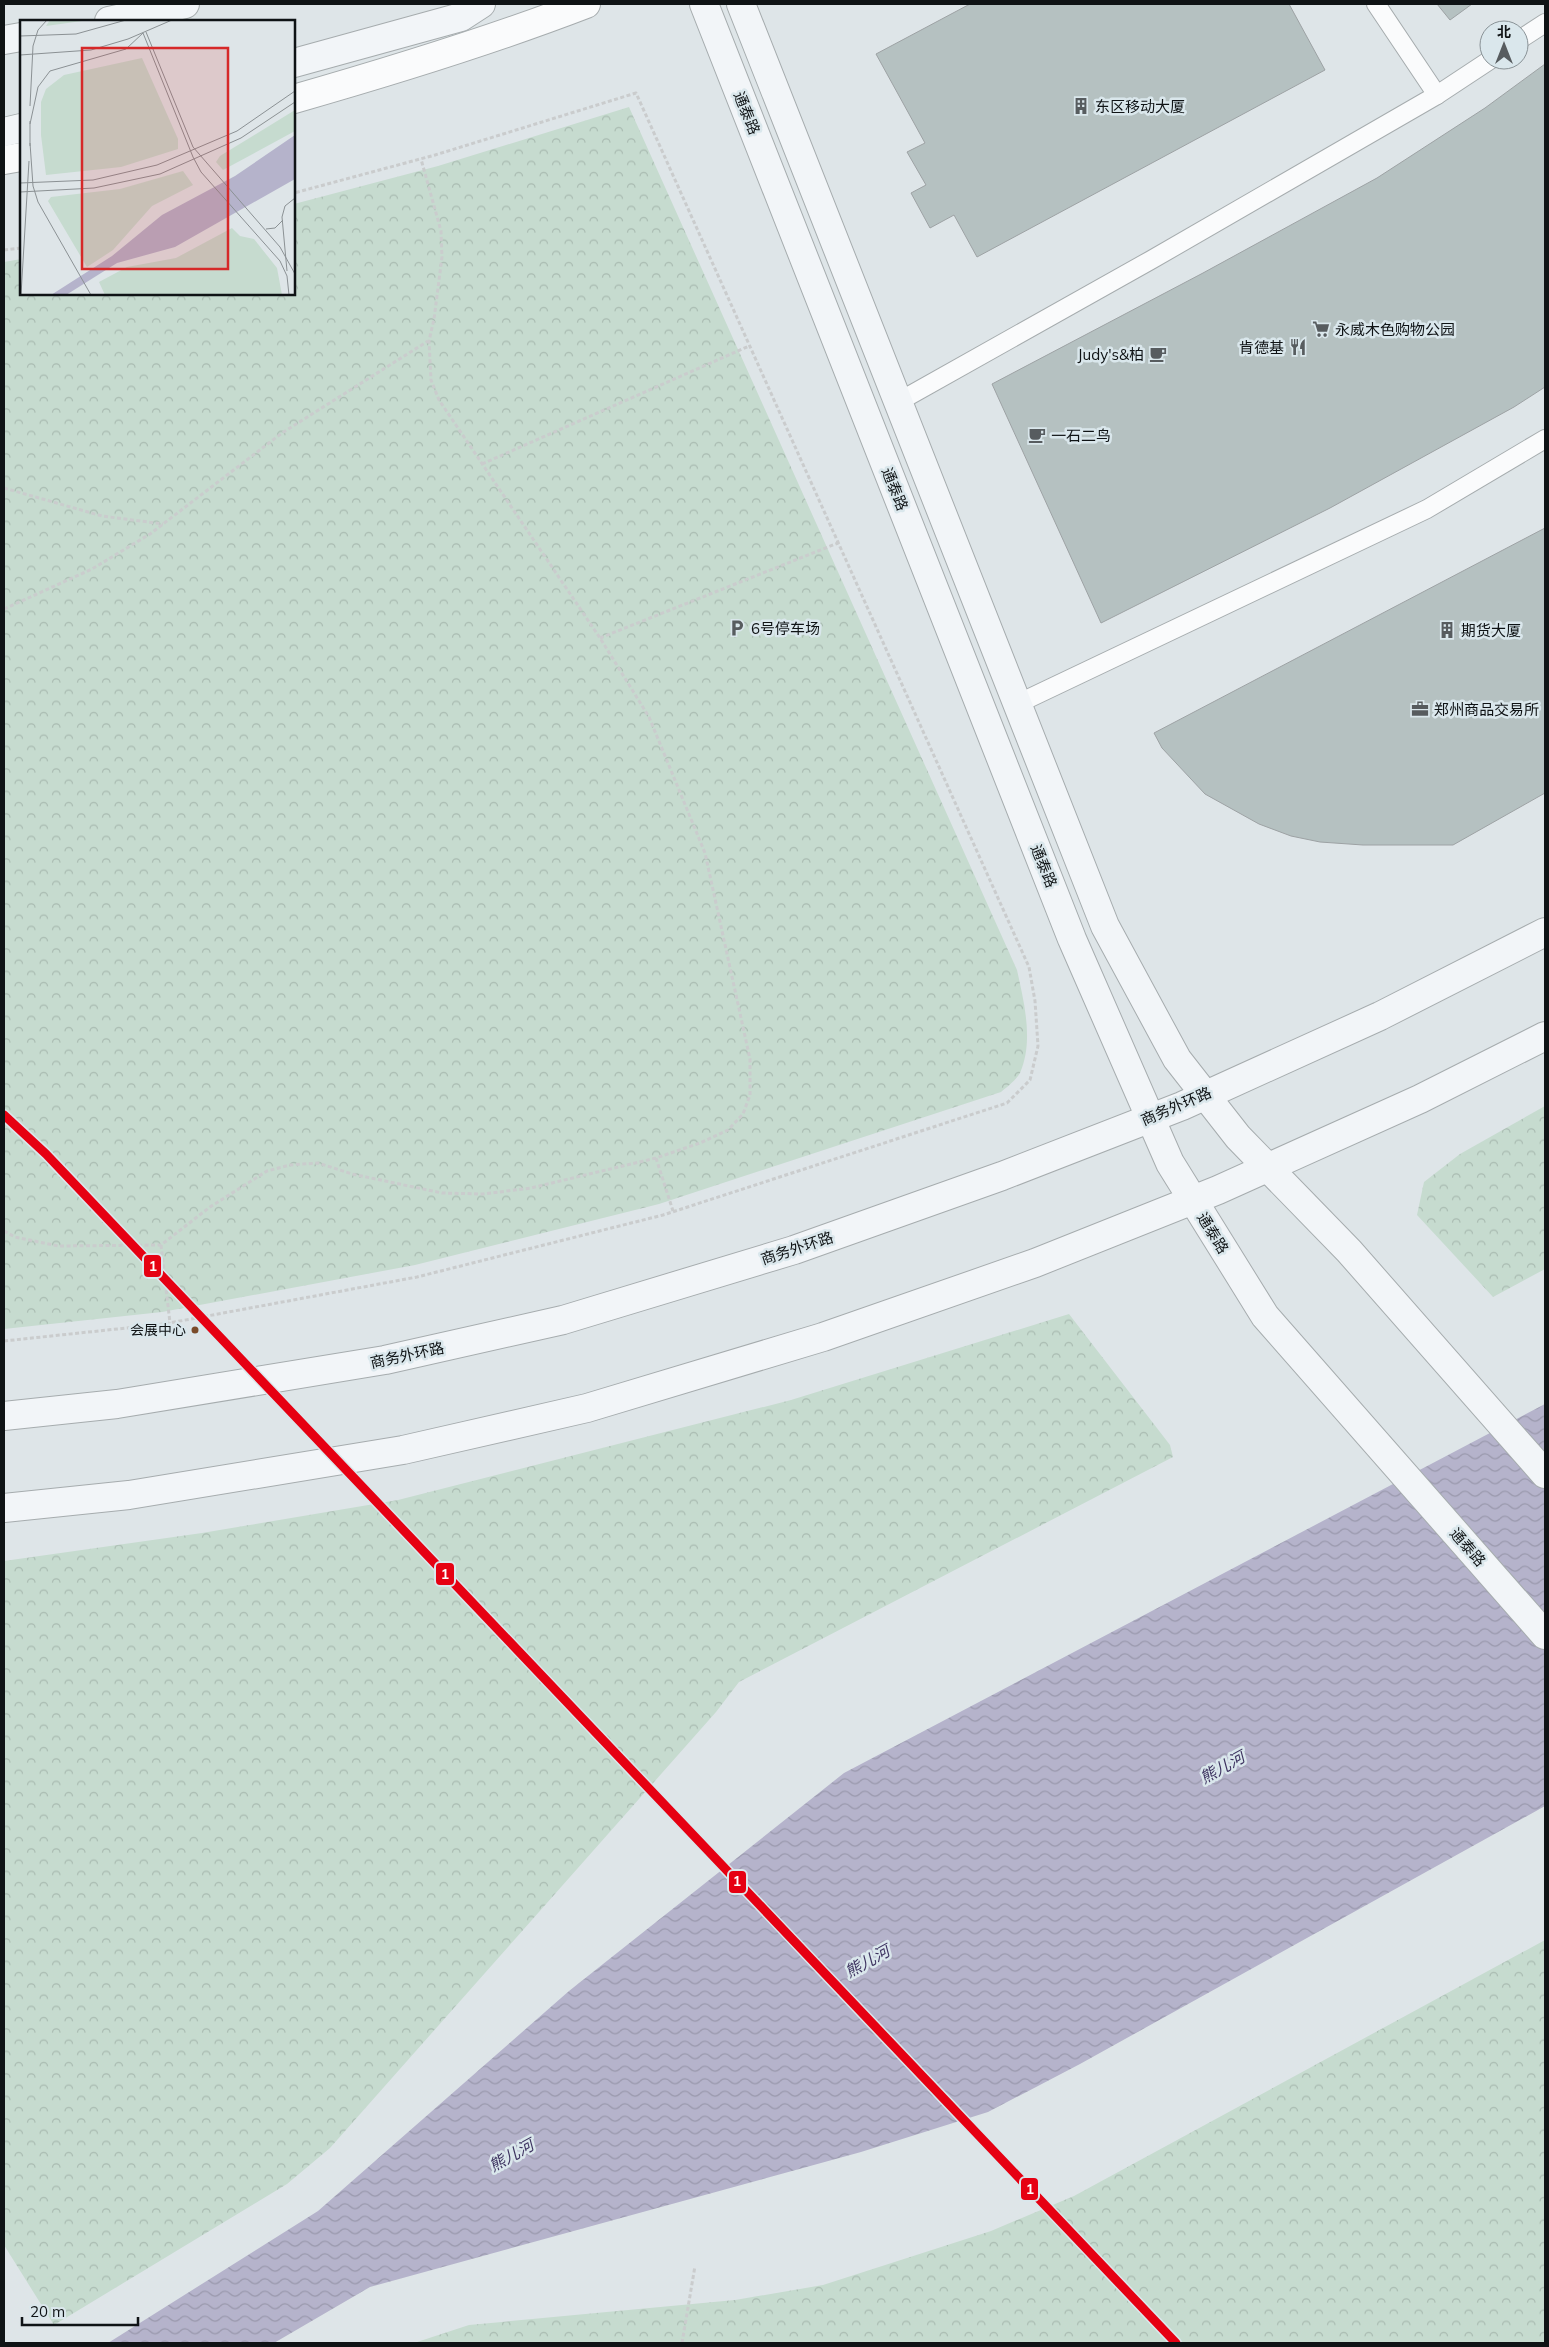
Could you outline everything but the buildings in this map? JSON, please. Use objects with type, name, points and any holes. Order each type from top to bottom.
[{"type":"street","points":[[113,20],[185,4]]},
{"type":"street","points":[[295,99],[400,69],[531,25],[586,4]]},
{"type":"street","name":"通泰路","points":[[704,4],[1072,939],[1170,1163],[1265,1316],[1545,1634]]},
{"type":"street","points":[[741,4],[1105,926],[1177,1058],[1238,1137],[1349,1251],[1545,1474]]},
{"type":"street","points":[[295,63],[471,10]]},
{"type":"street","points":[[4,40],[20,37]]},
{"type":"street","points":[[4,132],[20,128]]},
{"type":"street","points":[[4,160],[20,157]]},
{"type":"street","name":"商务外环路","points":[[4,1416],[117,1404],[385,1360],[563,1320],[794,1250],[1002,1176],[1205,1095],[1380,1016],[1545,932]]},
{"type":"street","points":[[4,1508],[129,1495],[403,1450],[587,1408],[823,1337],[1035,1262],[1193,1200],[1420,1099],[1545,1036]]},
{"type":"lane","points":[[1376,4],[1437,95]]},
{"type":"lane","points":[[1529,33],[1545,23]]},
{"type":"lane","points":[[898,402],[1151,260],[1437,95],[1479,67]]},
{"type":"lane","points":[[1017,704],[1428,509],[1545,439]]},
{"type":"path","points":[[4,1341],[170,1323],[417,1277],[673,1211],[1007,1102],[1030,1080],[1038,1046],[1035,1001],[1029,966],[636,93],[420,159],[295,193]]},
{"type":"path","points":[[4,1231],[15,1237],[58,1246],[161,1245],[210,1207],[258,1176],[267,1171],[290,1165],[318,1164],[352,1174],[442,1193],[482,1194],[531,1188],[656,1158],[700,1143],[728,1130],[743,1114],[750,1095],[750,1058],[705,853],[649,717],[600,638],[439,400],[431,380],[428,341],[434,320],[442,257],[441,231],[435,204],[420,159]]},
{"type":"path","points":[[4,250],[20,248]]},
{"type":"path","points":[[4,609],[92,569],[163,524],[282,433],[428,341]]},
{"type":"path","points":[[482,464],[749,346]]},
{"type":"path","points":[[4,488],[102,516],[163,524]]},
{"type":"path","points":[[600,638],[838,543]]},
{"type":"path","points":[[656,1158],[673,1211]]},
{"type":"path","points":[[161,1245],[170,1323]]},
{"type":"path","points":[[682,2343],[695,2266]]},
{"type":"green space","points":[[629,107],[1017,970],[1025,1008],[1027,1035],[1024,1061],[1020,1073],[1001,1092],[659,1204],[415,1265],[162,1312],[4,1329],[4,262],[20,259],[20,295],[295,295],[295,204],[438,166]]},
{"type":"green space","points":[[1545,1106],[1545,1269],[1493,1297],[1417,1215],[1424,1182],[1460,1154]]},
{"type":"green space","points":[[1069,1314],[1170,1445],[1173,1457],[739,1682],[716,1712],[330,2148],[287,2184],[54,2325],[4,2245],[4,1561],[202,1533],[398,1500],[791,1400]]},
{"type":"green space","points":[[1545,1940],[1545,2343],[414,2343],[469,2325],[735,2300],[823,2285],[991,2231],[1074,2196]]},
{"type":"water","name":"熊儿河","points":[[1545,1404],[1545,1806],[1080,2064],[988,2112],[861,2152],[370,2287],[274,2343],[108,2343],[318,2211],[569,1991],[844,1773]]},
{"type":"transit line","name":"1","points":[[4,1115],[46,1154],[1176,2343]]},
{"type":"place","name":"东区移动大厦","points":[[1081,106]]},
{"type":"place","name":"永威木色购物公园","points":[[1321,329]]},
{"type":"place","name":"肯德基","points":[[1298,347]]},
{"type":"place","name":"Judy's&柏","points":[[1158,354]]},
{"type":"place","name":"一石二鸟","points":[[1037,435]]},
{"type":"place","name":"6号停车场","points":[[737,628]]},
{"type":"place","name":"期货大厦","points":[[1447,630]]},
{"type":"place","name":"郑州商品交易所","points":[[1420,709]]},
{"type":"place","name":"会展中心","points":[[195,1330]]}]
